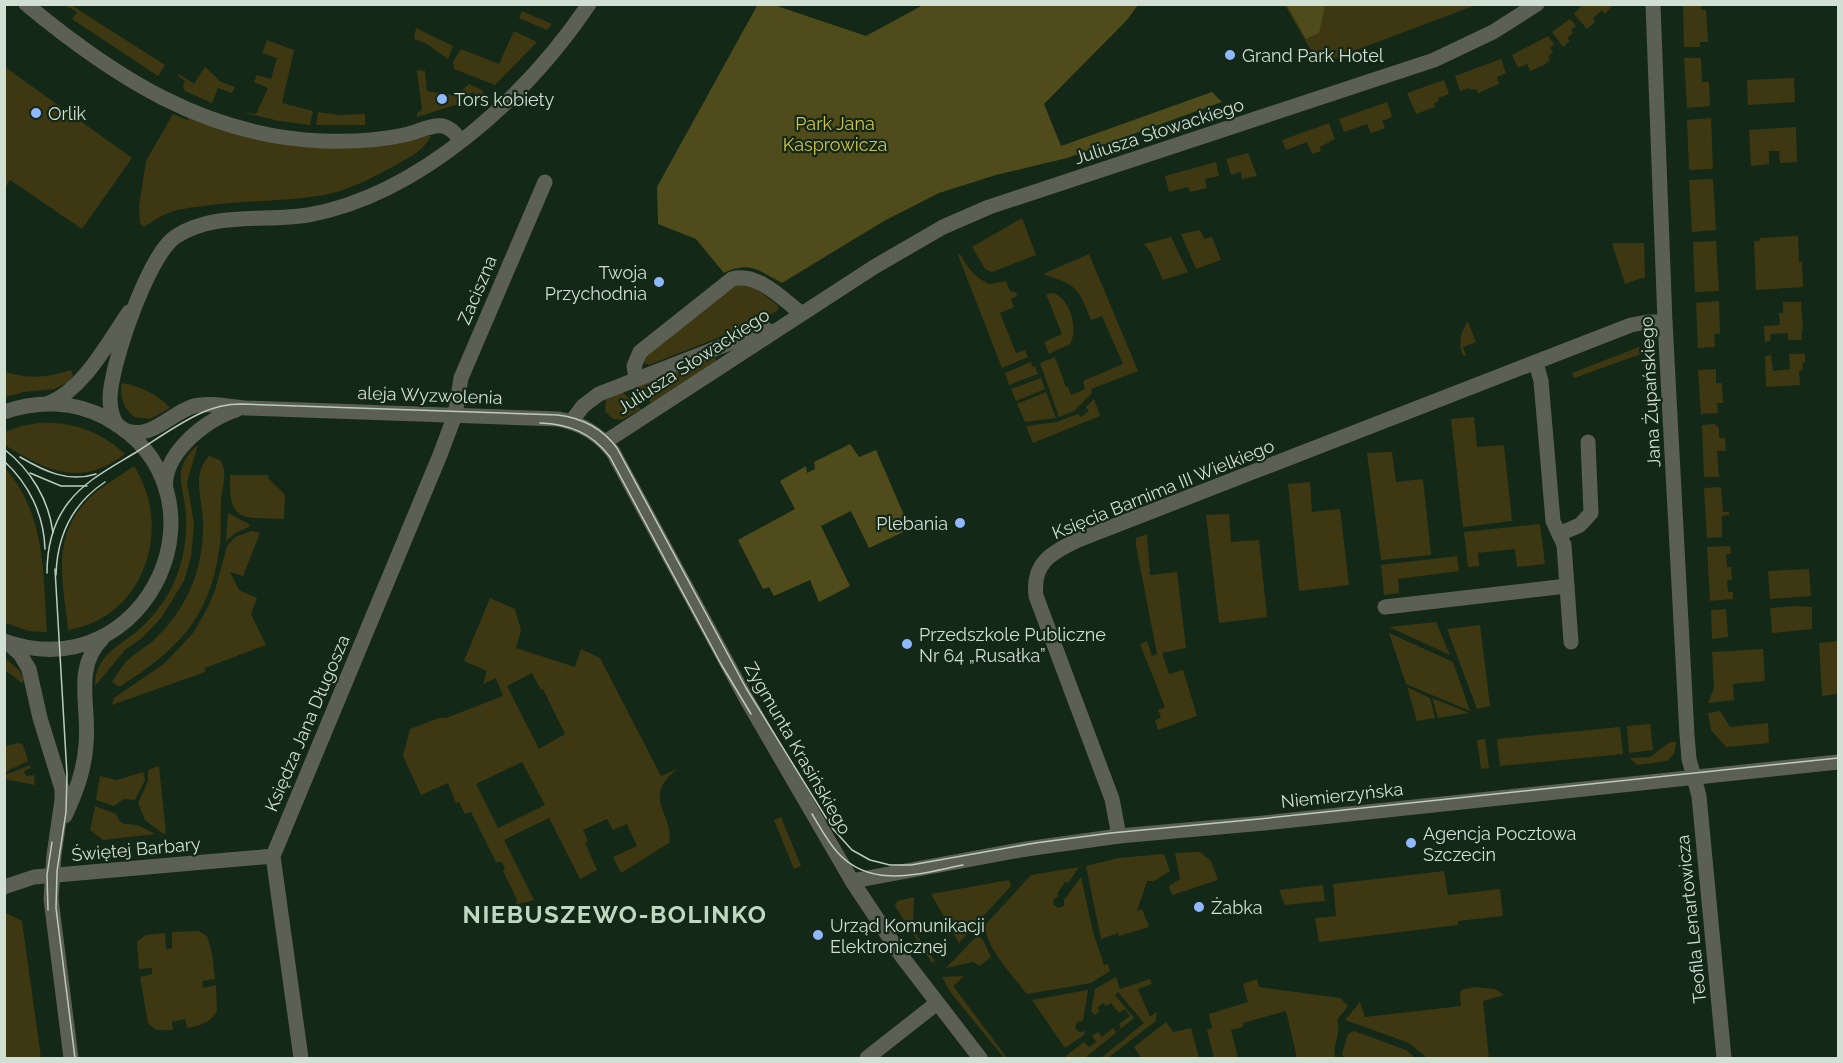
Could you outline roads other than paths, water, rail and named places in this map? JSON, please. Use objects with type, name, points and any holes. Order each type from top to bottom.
[{"type":"street","points":[[26,4],[89,54],[136,84],[182,108],[235,127],[286,138],[351,141],[397,137],[440,126],[451,130],[460,140]]},
{"type":"street","points":[[44,404],[66,395],[83,379],[137,299],[163,249],[175,237],[188,229],[217,222],[293,217],[342,206],[409,177],[498,110],[532,77],[561,44],[590,4]]},
{"type":"street","name":"Juliusza Słowackiego","points":[[605,442],[801,313],[916,241],[964,217],[1418,66],[1474,42],[1538,4]]},
{"type":"street","name":"Jana Żupańskiego","points":[[1653,4],[1665,322],[1686,729],[1693,777]]},
{"type":"street","name":"Zaciszna","points":[[455,415],[461,378],[545,182]]},
{"type":"street","name":"Juliusza Słowackiego","points":[[636,378],[634,366],[640,352],[732,279],[744,277],[754,279],[801,313]]},
{"type":"street","points":[[121,428],[111,414],[110,393],[114,372],[137,299]]},
{"type":"street","name":"Juliusza Słowackiego","points":[[571,422],[594,396],[766,329],[801,313]]},
{"type":"street","name":"Księcia Barnima III Wielkiego","points":[[1119,836],[1112,799],[1036,596],[1035,579],[1042,563],[1057,551],[1078,540],[1631,325],[1665,322]]},
{"type":"street","points":[[1536,363],[1541,381],[1553,521],[1564,545],[1571,642]]},
{"type":"street","points":[[5,641],[34,648],[56,649],[82,644],[124,623],[138,609],[160,578],[170,541],[171,522],[167,493],[151,458],[139,443],[121,428],[100,415],[63,405],[44,404],[8,410]]},
{"type":"street","name":"aleja Wyzwolenia","points":[[121,428],[132,433],[143,433],[193,406],[204,405],[558,419],[589,429],[605,442]]},
{"type":"street","name":"aleja Wyzwolenia","points":[[167,493],[165,482],[169,470],[190,438],[224,414],[246,408]]},
{"type":"street","name":"Księdza Jana Długosza","points":[[273,856],[455,415]]},
{"type":"street","name":"Zygmunta Krasińskiego","points":[[605,442],[623,470],[747,700],[852,881],[903,958],[980,1059]]},
{"type":"street","points":[[1559,534],[1580,525],[1592,513],[1588,442]]},
{"type":"street","points":[[1385,607],[1567,586]]},
{"type":"street","points":[[58,832],[83,773],[87,732],[86,662],[91,651],[108,633]]},
{"type":"street","points":[[5,641],[17,651],[29,669],[40,718],[59,775],[63,800],[52,875],[53,928],[71,1059]]},
{"type":"street","name":"Niemierzyńska","points":[[852,881],[1048,846],[1119,836],[1264,823],[1839,762]]},
{"type":"street","name":"Teofila Lenartowicza","points":[[1693,777],[1699,796],[1724,1059]]},
{"type":"street","points":[[273,856],[301,1059]]},
{"type":"street","name":"Świętej Barbary","points":[[4,887],[31,877],[273,856]]},
{"type":"street","points":[[867,1059],[937,1003]]},
{"type":"tram line","points":[[47,573],[49,545],[54,528],[75,495],[91,480],[177,426],[211,409],[241,404],[558,415],[591,425],[617,448],[746,688],[833,829],[852,850],[870,860],[890,865],[911,865],[1035,843],[1111,833],[1838,758]]},
{"type":"tram line","points":[[540,423],[561,425],[579,431],[596,442],[610,457],[721,664],[751,714]]},
{"type":"tram line","points":[[4,449],[14,457],[37,486],[43,497],[53,533]]},
{"type":"tram line","points":[[20,457],[56,474],[76,477],[96,474]]},
{"type":"tram line","points":[[4,461],[21,480],[34,501],[42,524],[45,549]]},
{"type":"tram line","points":[[30,473],[61,486],[87,486]]},
{"type":"tram line","points":[[56,575],[59,547],[68,522],[84,500],[105,482]]},
{"type":"tram line","points":[[55,569],[67,775],[66,812],[57,871],[56,908],[75,1058]]},
{"type":"tram line","points":[[812,814],[838,853],[851,864],[866,872],[897,876],[963,865]]},
{"type":"tram line","points":[[48,910],[47,875],[52,842]]},
{"type":"place","name":"Grand Park Hotel","points":[[1230,55]]},
{"type":"place","name":"Tors kobiety","points":[[442,99]]},
{"type":"place","name":"Orlik","points":[[36,113]]},
{"type":"place","name":"Twoja Przychodnia","points":[[659,282]]},
{"type":"place","name":"Plebania","points":[[960,523]]},
{"type":"place","name":"Przedszkole Publiczne Nr 64 „Rusałka”","points":[[907,644]]},
{"type":"place","name":"Agencja Pocztowa Szczecin","points":[[1411,843]]},
{"type":"place","name":"Żabka","points":[[1199,907]]},
{"type":"place","name":"Urząd Komunikacji Elektronicznej","points":[[818,935]]},
{"type":"district","name":"NIEBUSZEWO-BOLINKO","points":[[615,914]]},
{"type":"park label","name":"Park Jana Kasprowicza","points":[[835,133]]}]
